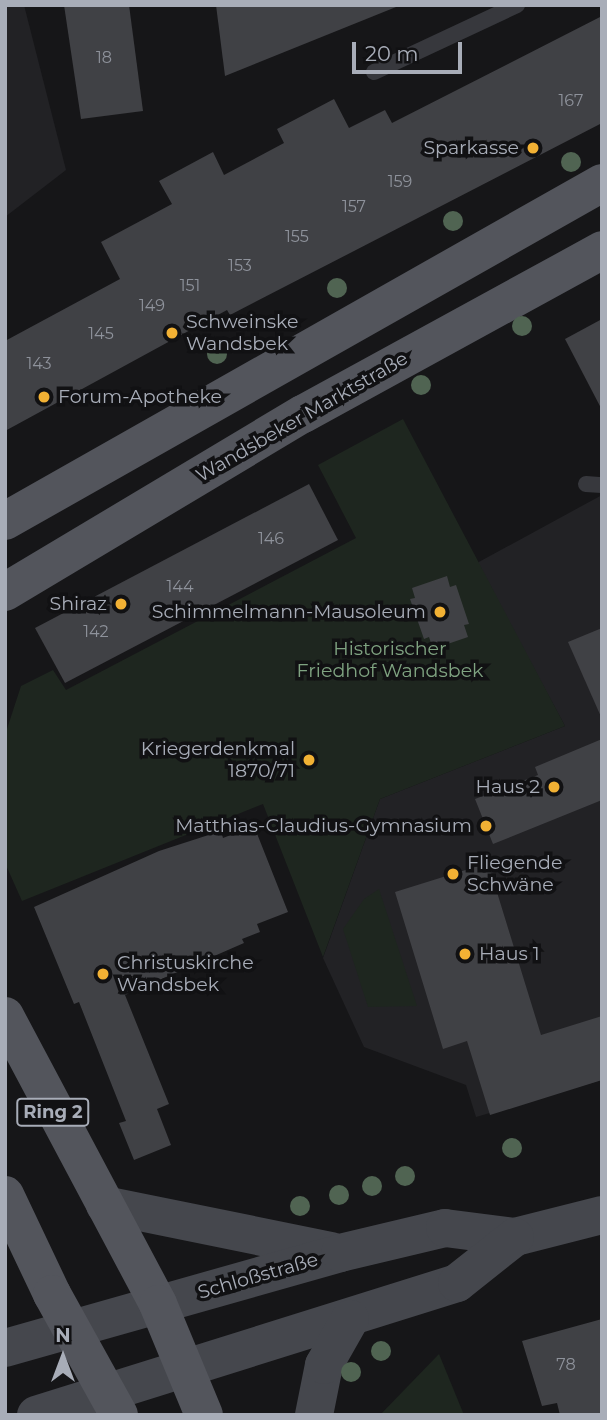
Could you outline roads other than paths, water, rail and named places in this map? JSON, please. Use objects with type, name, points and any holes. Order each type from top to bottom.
[{"type":"main road","points":[[5,521],[602,183]]},
{"type":"main road","name":"Wandsbeker Marktstraße","points":[[5,592],[303,414],[602,250]]},
{"type":"main road","name":"Ring 2","points":[[5,1017],[158,1304],[204,1415]]},
{"type":"main road","points":[[5,1195],[71,1328],[113,1405]]},
{"type":"main road","points":[[105,1205],[340,1253]]},
{"type":"main road","name":"Schloßstraße","points":[[5,1348],[340,1253],[445,1228],[515,1237],[602,1215]]},
{"type":"main road","name":"Schloßstraße","points":[[36,1415],[113,1405],[186,1370],[457,1283],[515,1237]]},
{"type":"main road","points":[[314,1415],[324,1365],[350,1319]]},
{"type":"lane","points":[[374,72],[517,5]]},
{"type":"place","name":"Sparkasse","points":[[533,148]]},
{"type":"place","name":"Schweinske Wandsbek","points":[[172,333]]},
{"type":"place","name":"Forum-Apotheke","points":[[44,397]]},
{"type":"place","name":"Shiraz","points":[[121,604]]},
{"type":"place","name":"Schimmelmann-Mausoleum","points":[[440,612]]},
{"type":"place","name":"Kriegerdenkmal 1870/71","points":[[309,760]]},
{"type":"place","name":"Haus 2","points":[[554,787]]},
{"type":"place","name":"Matthias-Claudius-Gymnasium","points":[[486,826]]},
{"type":"place","name":"Fliegende Schwäne","points":[[453,874]]},
{"type":"place","name":"Haus 1","points":[[465,954]]},
{"type":"place","name":"Christuskirche Wandsbek","points":[[103,974]]},
{"type":"park label","name":"Historischer Friedhof Wandsbek","points":[[390,660]]}]
